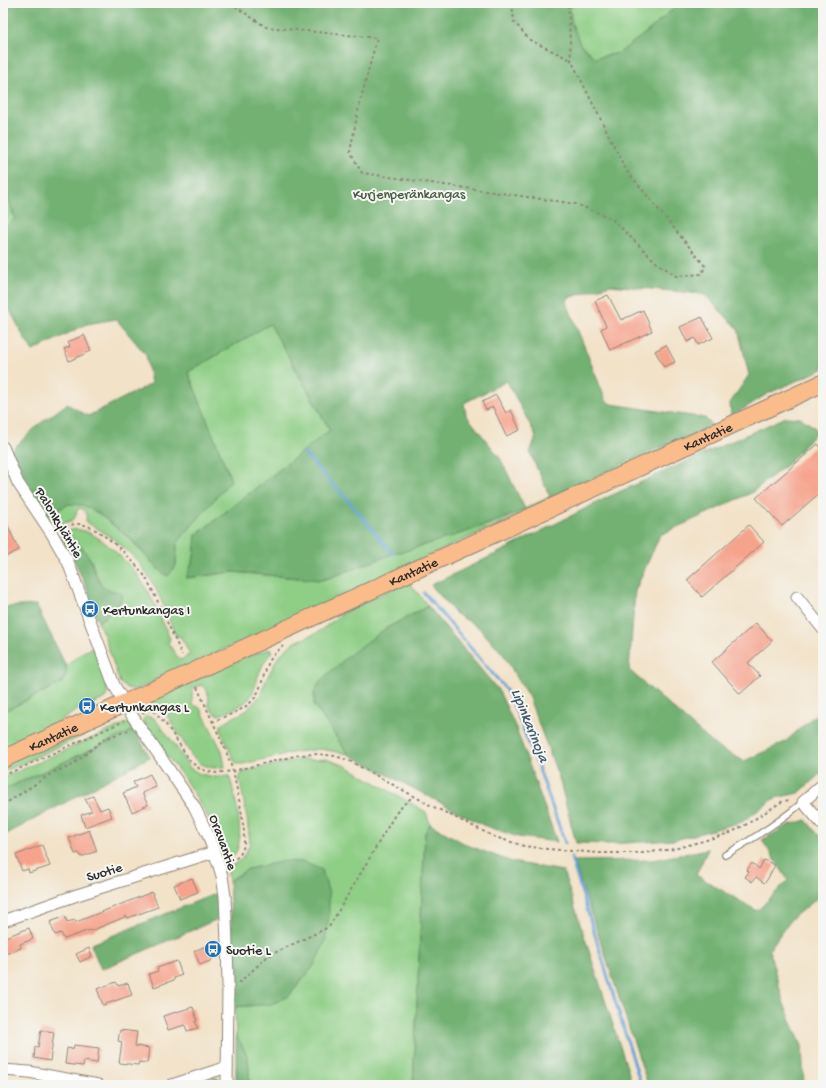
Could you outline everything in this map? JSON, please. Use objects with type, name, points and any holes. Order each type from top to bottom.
[{"type":"main road","name":"Kantatie","points":[[3,759],[132,715],[823,383]]},
{"type":"street","name":"Palonkyläntie","points":[[3,446],[18,483],[52,534],[68,562],[109,672],[132,715]]},
{"type":"street","points":[[797,597],[823,629]]},
{"type":"street","name":"Oravantie","points":[[132,715],[194,806],[200,817],[222,876],[228,984],[228,1085]]},
{"type":"street","points":[[823,784],[803,802],[823,825]]},
{"type":"street","name":"Suotie","points":[[3,921],[77,895],[214,852]]},
{"type":"street","points":[[172,1085],[227,1067]]},
{"type":"street","points":[[3,1070],[29,1072],[98,1085]]},
{"type":"lane","points":[[725,855],[787,816],[803,802]]},
{"type":"path","points":[[230,3],[266,27],[377,38],[359,106],[350,152],[362,173],[576,204],[611,218],[656,262],[676,276],[702,274],[706,266],[626,170],[571,60],[568,3]]},
{"type":"path","points":[[512,3],[514,22],[530,40],[571,60]]},
{"type":"path","points":[[52,534],[65,527],[78,524],[84,525],[96,530],[120,548],[146,578],[174,635],[182,655]]},
{"type":"path","points":[[212,722],[228,715],[254,699],[272,658],[289,642]]},
{"type":"path","points":[[197,687],[226,751],[233,771],[244,831],[244,846],[240,855],[231,863],[219,866]]},
{"type":"path","points":[[3,776],[132,715],[149,710],[155,712],[168,727],[191,762],[200,769],[214,773],[233,771],[299,755],[318,754],[335,756],[348,760],[414,796],[489,834],[505,841],[524,846],[599,853],[643,853],[682,847],[730,833],[783,801],[793,800],[803,802]]},
{"type":"path","points":[[3,805],[54,772],[71,766],[132,715]]},
{"type":"path","points":[[228,984],[240,982],[268,956],[329,927],[396,813],[414,796]]},
{"type":"green space","name":"Kurjenperänkangas","points":[[3,3],[570,3],[571,21],[580,44],[595,58],[619,53],[647,32],[680,3],[823,3],[823,369],[767,394],[731,417],[730,403],[749,375],[738,329],[706,296],[702,294],[610,285],[568,298],[567,303],[606,401],[611,404],[705,418],[713,426],[638,456],[550,497],[530,453],[536,436],[507,381],[464,403],[466,415],[500,458],[525,509],[480,527],[398,552],[321,580],[233,572],[186,578],[194,558],[196,535],[330,430],[270,324],[188,372],[231,480],[177,543],[176,566],[168,576],[160,571],[131,539],[98,513],[83,505],[69,504],[53,512],[43,512],[27,486],[11,451],[38,425],[67,404],[88,416],[151,384],[146,355],[116,319],[87,324],[33,351],[3,297],[3,229],[15,219],[3,183]]},
{"type":"green space","points":[[570,3],[680,3],[647,32],[619,53],[595,58],[580,44],[571,21]]},
{"type":"green space","points":[[3,183],[15,219],[3,229]]},
{"type":"green space","points":[[270,324],[330,430],[196,535],[194,558],[187,578],[233,572],[321,580],[329,578],[398,552],[402,552],[507,517],[638,456],[713,426],[135,690],[127,688],[120,683],[98,622],[109,614],[108,590],[102,586],[91,560],[69,539],[64,543],[61,537],[70,530],[81,530],[93,535],[105,543],[128,565],[143,583],[151,597],[170,639],[168,643],[179,659],[181,660],[190,654],[181,637],[176,636],[157,591],[137,560],[114,539],[88,523],[86,521],[86,512],[83,509],[79,508],[73,520],[58,524],[50,521],[43,512],[53,512],[69,504],[83,505],[98,513],[131,540],[160,571],[176,566],[177,543],[231,480],[188,372]]},
{"type":"green space","points":[[786,417],[801,418],[814,427],[817,431],[790,462],[751,493],[660,535],[635,591],[629,670],[717,747],[744,761],[785,742],[823,708],[823,771],[799,793],[775,798],[742,822],[675,840],[609,844],[576,843],[559,778],[529,698],[503,654],[478,627],[455,613],[431,585],[610,496]]},
{"type":"green space","points":[[69,539],[75,541],[82,547],[91,561],[101,585],[106,589],[121,593],[123,595],[119,604],[98,622],[87,589],[74,560],[64,543]]},
{"type":"green space","points":[[408,581],[428,606],[385,629],[314,705],[348,754],[321,749],[296,752],[237,764],[221,731],[221,725],[246,711],[259,697],[278,657],[293,643],[317,633],[346,611]]},
{"type":"green space","points":[[36,605],[66,666],[66,675],[62,682],[3,712],[3,606]]},
{"type":"green space","points":[[428,606],[499,691],[516,728],[557,842],[518,837],[483,825],[348,754],[314,705],[314,692],[322,679],[348,656],[385,629]]},
{"type":"green space","points":[[93,648],[108,690],[105,698],[77,710],[54,725],[3,750],[3,712],[62,683],[66,675],[66,666],[83,652]]},
{"type":"green space","points":[[271,649],[273,651],[262,666],[251,696],[235,708],[219,715],[214,713],[208,705],[208,694],[202,685],[192,689],[192,704],[200,708],[222,751],[225,767],[213,768],[200,764],[192,756],[168,717],[158,707],[153,706],[146,709],[144,706],[148,700],[209,674],[218,667]]},
{"type":"green space","points":[[117,716],[119,718],[117,720],[3,772],[3,765]]},
{"type":"green space","points":[[146,716],[154,718],[190,768],[200,774],[215,777],[229,776],[236,801],[240,831],[238,849],[231,857],[229,858],[224,856],[219,845],[221,839],[220,833],[214,827],[179,771],[149,732],[143,719]]},
{"type":"green space","points":[[128,723],[135,731],[132,731],[3,790],[3,778]]},
{"type":"green space","points":[[132,731],[135,731],[150,757],[3,836],[3,790]]},
{"type":"green space","points":[[303,759],[326,759],[346,766],[426,812],[430,824],[425,833],[413,1085],[250,1085],[248,1057],[236,1035],[235,1007],[272,1004],[289,996],[313,967],[325,942],[285,861],[248,869],[229,881],[227,869],[242,859],[250,844],[247,818],[239,777],[246,771]]},
{"type":"green space","points":[[806,820],[823,840],[823,894],[791,919],[769,950],[784,1004],[802,1046],[804,1085],[648,1085],[574,861],[653,860],[708,849],[696,875],[757,911],[788,880],[762,840],[789,825]]},
{"type":"green space","points":[[430,824],[467,845],[512,862],[563,871],[632,1083],[626,1085],[413,1085],[425,833]]},
{"type":"green space","points":[[285,861],[304,862],[322,870],[329,894],[329,916],[325,942],[313,967],[289,996],[272,1004],[235,1007],[229,881],[248,869]]},
{"type":"green space","points":[[218,890],[219,920],[218,919],[101,969],[91,945],[92,944],[217,893]]},
{"type":"green space","points":[[3,1018],[7,1019],[3,1049]]},
{"type":"green space","points":[[236,1035],[248,1057],[250,1085],[236,1085]]},
{"type":"green space","points":[[216,1078],[220,1080],[222,1085],[191,1085],[200,1081]]},
{"type":"building","points":[[608,295],[621,320],[643,310],[652,331],[610,350],[601,329],[606,326],[595,301]]},
{"type":"building","points":[[702,317],[713,338],[698,345],[695,338],[687,342],[680,327]]},
{"type":"building","points":[[84,335],[91,351],[69,361],[64,349],[70,347],[68,342]]},
{"type":"building","points":[[666,345],[675,362],[664,367],[655,351]]},
{"type":"building","points":[[496,395],[506,413],[511,410],[520,430],[506,436],[493,407],[486,410],[482,402]]},
{"type":"building","points":[[818,444],[823,450],[823,490],[782,526],[756,498]]},
{"type":"building","points":[[3,516],[19,550],[3,558]]},
{"type":"building","points":[[749,525],[764,542],[702,597],[687,580]]},
{"type":"building","points":[[756,623],[772,641],[748,663],[760,676],[740,694],[712,662]]},
{"type":"building","points":[[150,774],[156,787],[142,793],[148,805],[132,812],[123,793],[136,787],[133,782]]},
{"type":"building","points":[[93,796],[100,810],[108,807],[112,817],[85,827],[81,815],[92,811],[85,799]]},
{"type":"building","points":[[89,830],[97,851],[81,857],[79,853],[75,854],[69,838]]},
{"type":"building","points":[[42,845],[50,866],[29,873],[28,869],[22,871],[16,855]]},
{"type":"building","points":[[764,860],[775,865],[764,883],[756,877],[752,882],[745,877],[749,872],[747,870],[752,863],[759,869]]},
{"type":"building","points":[[192,878],[198,892],[180,899],[174,885]]},
{"type":"building","points":[[152,892],[158,907],[128,918],[127,916],[91,931],[90,930],[64,939],[61,933],[55,935],[50,922],[65,916],[67,922],[75,920],[76,922]]},
{"type":"building","points":[[29,928],[33,939],[20,944],[21,948],[5,954],[3,948],[3,938]]},
{"type":"building","points":[[206,946],[212,960],[200,965],[194,951]]},
{"type":"building","points":[[89,948],[92,956],[80,962],[76,954]]},
{"type":"building","points":[[177,961],[182,975],[174,978],[174,980],[154,987],[149,974],[158,971],[157,968]]},
{"type":"building","points":[[116,982],[118,986],[128,983],[132,995],[103,1005],[97,989]]},
{"type":"building","points":[[193,1007],[197,1021],[195,1021],[198,1028],[187,1031],[185,1025],[168,1030],[163,1016]]},
{"type":"building","points":[[41,1030],[54,1032],[50,1061],[34,1058],[35,1047],[38,1047]]},
{"type":"building","points":[[120,1030],[137,1032],[135,1046],[149,1048],[147,1063],[139,1062],[138,1065],[119,1063],[122,1042],[118,1041]]},
{"type":"building","points":[[74,1045],[99,1048],[97,1063],[84,1061],[83,1066],[65,1064],[67,1048],[73,1049]]},
{"type":"waterway","points":[[304,453],[352,505],[393,554]]},
{"type":"waterway","name":"Lipinkarinoja","points":[[424,593],[504,687],[512,701],[538,766],[565,843]]},
{"type":"waterway","name":"Lipinkarinoja","points":[[571,857],[641,1085]]},
{"type":"place","name":"Kertunkangas I","points":[[90,609]]},
{"type":"place","name":"Kertunkangas L","points":[[87,706]]},
{"type":"place","name":"Suotie L","points":[[213,949]]}]
